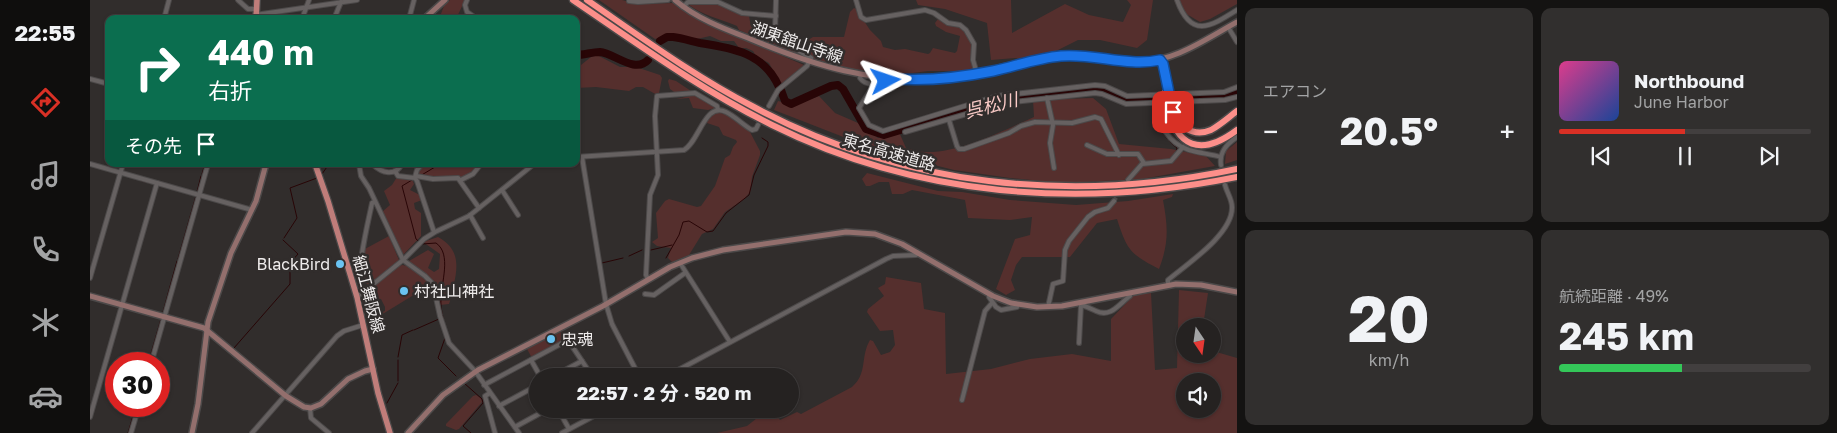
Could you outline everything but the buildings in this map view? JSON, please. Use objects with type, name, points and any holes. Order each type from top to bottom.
[{"type":"highway","name":"東名高速道路","points":[[573,0],[678,72],[773,126],[826,148],[898,172],[1002,191],[1067,195],[1133,193],[1237,177]]},
{"type":"highway","name":"東名高速道路","points":[[587,0],[682,65],[753,107],[829,141],[900,164],[962,178],[1067,187],[1133,185],[1187,179],[1237,168]]},
{"type":"highway","points":[[1160,60],[1159,65],[1167,92],[1170,118],[1175,130],[1184,139],[1192,144],[1205,146],[1222,141],[1237,130]]},
{"type":"highway","points":[[1169,104],[1179,123],[1186,129],[1197,132],[1212,129],[1237,111]]},
{"type":"main road","points":[[255,14],[257,0]]},
{"type":"main road","name":"細江舞阪線","points":[[315,167],[326,193],[356,296],[379,398],[390,433]]},
{"type":"street","points":[[165,15],[169,0]]},
{"type":"street","points":[[238,0],[255,14],[357,0]]},
{"type":"street","points":[[303,15],[308,0]]},
{"type":"street","points":[[410,15],[414,0]]},
{"type":"street","points":[[428,15],[445,0]]},
{"type":"street","points":[[467,0],[465,7],[467,12],[472,15]]},
{"type":"street","points":[[630,2],[668,0]]},
{"type":"street","name":"湖東舘山寺線","points":[[674,0],[713,24],[809,62],[861,75],[886,78],[937,79],[977,74],[1061,56],[1087,56],[1138,62],[1160,60],[1177,54],[1237,22]]},
{"type":"street","points":[[768,106],[778,90],[809,62],[810,56],[791,46],[775,31],[776,0]]},
{"type":"street","points":[[856,0],[861,17],[866,20],[925,10],[934,13],[948,23],[964,27],[973,40],[973,60],[977,74]]},
{"type":"street","points":[[1177,0],[1185,18],[1200,26],[1213,25],[1237,10]]},
{"type":"street","points":[[336,15],[341,2]]},
{"type":"street","points":[[683,7],[688,2],[714,2],[722,3],[742,13],[776,16]]},
{"type":"street","points":[[1228,27],[1237,42]]},
{"type":"street","points":[[861,75],[860,78],[863,82],[874,85],[886,81],[886,78]]},
{"type":"street","points":[[90,79],[105,83]]},
{"type":"street","points":[[874,85],[859,108],[869,125],[882,131],[1008,94],[1094,85],[1105,86],[1122,95],[1129,96],[1224,92],[1237,87]]},
{"type":"street","points":[[648,279],[646,275],[650,195],[658,175],[655,116],[657,96],[694,91],[718,106],[718,110]]},
{"type":"street","points":[[905,132],[1009,102],[1097,93],[1119,102],[1129,103],[1225,100],[1237,96]]},
{"type":"street","points":[[1129,96],[1129,103]]},
{"type":"street","points":[[1047,98],[1053,122],[1050,143],[1054,168]]},
{"type":"street","points":[[982,101],[984,108]]},
{"type":"street","points":[[1156,103],[1159,118],[1171,139],[1183,147],[1221,157]]},
{"type":"street","points":[[634,368],[612,324],[606,304],[582,157],[680,151],[692,143],[709,114],[718,110],[725,111],[752,130],[756,130],[758,125]]},
{"type":"street","points":[[949,120],[957,146],[964,149],[1009,134],[1021,126],[1039,122],[1075,122],[1092,117],[1098,118],[1102,122],[1119,155]]},
{"type":"street","points":[[1221,165],[1221,157],[1226,147],[1237,136]]},
{"type":"street","points":[[1087,145],[1107,154],[1138,154],[1144,163]]},
{"type":"street","points":[[1128,180],[1144,163],[1171,161],[1183,147]]},
{"type":"street","points":[[90,164],[252,210]]},
{"type":"street","points":[[90,278],[121,167]]},
{"type":"street","points":[[154,352],[207,167]]},
{"type":"street","points":[[192,433],[198,404],[206,329],[231,253],[252,210],[265,167]]},
{"type":"street","points":[[360,167],[361,176],[402,260],[433,284],[448,341],[474,372],[519,433]]},
{"type":"street","points":[[376,167],[382,171],[395,171],[399,167]]},
{"type":"street","points":[[420,167],[415,177],[423,195],[434,232]]},
{"type":"street","points":[[395,171],[398,176],[460,180],[473,174],[479,167]]},
{"type":"street","points":[[356,296],[363,293],[419,243],[434,232],[470,215],[530,167]]},
{"type":"street","points":[[460,180],[479,208]]},
{"type":"street","points":[[90,417],[157,183]]},
{"type":"street","points":[[1168,285],[1168,280],[1203,250],[1228,224],[1232,208],[1225,185]]},
{"type":"street","points":[[502,190],[518,215]]},
{"type":"street","points":[[1048,307],[1053,284],[1063,281],[1065,250],[1068,241],[1088,217],[1108,208],[1114,201]]},
{"type":"street","points":[[363,293],[360,290],[362,251],[372,203],[375,202]]},
{"type":"street","points":[[470,215],[483,238]]},
{"type":"street","points":[[408,433],[443,395],[474,372],[606,304],[680,262],[715,251],[846,232],[861,232],[896,241],[990,294],[1018,304],[1048,307],[1081,304],[1168,285],[1201,285],[1237,292]]},
{"type":"street","points":[[682,368],[889,257],[916,254],[917,252]]},
{"type":"street","points":[[680,262],[685,273],[730,342]]},
{"type":"street","points":[[645,294],[654,295],[685,273]]},
{"type":"street","points":[[1081,304],[1098,312],[1108,313],[1112,312],[1130,296],[1129,293]]},
{"type":"street","points":[[990,294],[989,297],[992,303],[998,308],[1004,310],[1017,307],[1018,304]]},
{"type":"street","points":[[90,296],[206,329],[300,406],[310,408],[324,402],[352,376],[373,369]]},
{"type":"street","points":[[962,400],[985,310],[992,303]]},
{"type":"street","points":[[1079,343],[1081,304]]},
{"type":"street","points":[[252,433],[339,334],[363,325]]},
{"type":"street","points":[[484,385],[568,340],[587,368]]},
{"type":"street","points":[[531,360],[536,368]]},
{"type":"street","points":[[569,368],[582,361]]},
{"type":"street","points":[[499,406],[529,390]]},
{"type":"street","points":[[490,393],[485,396],[495,433]]},
{"type":"street","points":[[310,408],[312,419],[329,433]]},
{"type":"street","points":[[131,433],[136,417]]},
{"type":"street","points":[[515,427],[532,418]]},
{"type":"street","points":[[563,418],[568,427]]},
{"type":"street","points":[[562,433],[590,418]]},
{"type":"shaded area","points":[[450,0],[465,0],[458,15],[441,15],[444,6]]},
{"type":"shaded area","points":[[599,0],[622,0],[638,4],[673,3],[704,23],[804,65],[783,83],[780,83],[769,63],[756,56],[753,51],[739,48],[734,41],[721,41],[710,36],[693,40],[670,35],[655,39]]},
{"type":"shaded area","points":[[916,0],[1011,0],[1012,33],[1065,4],[1089,15],[1123,22],[1131,5],[1127,0],[1153,0],[1147,40],[1137,48],[1100,40],[1078,40],[1054,52],[1027,60],[1015,58],[991,60],[987,23],[945,9],[918,5]]},
{"type":"shaded area","points":[[1174,0],[1237,0],[1237,4],[1210,19],[1200,22],[1178,9]]},
{"type":"shaded area","points":[[690,4],[719,4],[738,14],[749,16],[751,27],[775,35],[803,56],[739,30],[737,26],[700,12]]},
{"type":"shaded area","points":[[854,8],[870,30],[881,41],[883,47],[895,50],[905,49],[928,54],[933,48],[955,53],[960,36],[946,32],[936,26],[935,23],[938,19],[966,31],[971,41],[974,69],[971,71],[928,71],[890,74],[852,69],[814,59],[782,36],[784,34],[805,42],[813,37],[844,37],[850,12]]},
{"type":"shaded area","points":[[597,55],[620,67],[636,67],[660,75],[662,78],[659,93],[657,95],[643,87],[636,87],[629,91],[596,87],[580,88],[580,66],[591,57]]},
{"type":"shaded area","points":[[669,79],[676,81],[691,91],[677,94],[670,89]]},
{"type":"shaded area","points":[[695,95],[715,108],[708,110],[693,108],[689,98],[676,99]]},
{"type":"shaded area","points":[[819,96],[835,113],[858,123],[878,138],[899,132],[906,148],[920,152],[952,149],[966,145],[1034,117],[1033,100],[1093,98],[1106,109],[1119,144],[1171,149],[1206,156],[1215,166],[1142,179],[1062,183],[954,170],[882,152],[774,110],[778,101],[794,105]]},
{"type":"shaded area","points":[[718,112],[727,115],[750,132],[760,151],[752,177],[750,192],[744,199],[725,212],[713,229],[702,234],[689,255],[672,262],[668,258],[671,248],[657,246],[652,242],[658,238],[656,213],[665,201],[669,199],[697,207],[701,206],[715,186],[725,158],[730,155],[737,142],[723,135],[719,127],[707,123],[709,117]]},
{"type":"shaded area","points":[[1237,142],[1237,160],[1225,164],[1226,151]]},
{"type":"shaded area","points":[[477,167],[467,176],[446,178],[419,175],[419,168]]},
{"type":"shaded area","points":[[867,173],[938,191],[962,192],[1010,200],[1076,205],[1128,201],[1173,194],[1172,197],[1163,200],[1167,235],[1165,251],[1159,269],[1131,250],[1117,219],[1097,223],[1070,257],[1022,257],[1016,265],[1011,280],[1015,290],[1006,295],[996,289],[1015,239],[1030,235],[1032,217],[1010,220],[968,218],[965,200],[912,190],[903,194],[892,194],[889,182],[879,182],[866,186],[862,179]]},
{"type":"shaded area","points":[[397,177],[412,179],[414,184],[410,190],[420,195],[422,200],[414,203],[415,209],[421,213],[421,236],[404,254],[402,254],[382,212],[390,205],[384,191],[392,185]]},
{"type":"shaded area","points":[[389,236],[399,260],[369,285],[361,280],[363,250]]},
{"type":"shaded area","points":[[438,237],[447,243],[452,250],[456,266],[449,304],[440,305],[431,281],[410,264],[409,261],[428,250],[434,254],[428,268],[434,272],[439,269],[440,254],[423,242]]},
{"type":"shaded area","points":[[402,265],[418,272],[430,285],[372,319],[372,316],[385,311],[385,307],[381,299],[368,298],[365,294],[397,267]]},
{"type":"shaded area","points":[[886,277],[921,283],[924,309],[945,313],[946,374],[991,369],[1030,359],[1072,354],[1111,361],[1111,319],[1134,295],[1151,293],[1155,370],[1177,368],[1177,363],[1221,363],[1221,353],[1237,358],[1237,433],[717,433],[747,426],[757,418],[778,418],[780,420],[784,418],[799,418],[799,413],[801,414],[852,387],[860,376],[870,340],[873,341],[881,355],[890,352],[895,345],[893,330],[880,331],[867,312],[884,296],[878,288],[885,284]]},
{"type":"shaded area","points":[[1179,290],[1208,293],[1204,318],[1178,318]]},
{"type":"shaded area","points":[[563,331],[568,339],[532,358],[527,349]]},
{"type":"shaded area","points":[[476,395],[481,398],[482,402],[459,429],[456,430],[446,426],[473,396]]},
{"type":"waterway","name":"呉松川","points":[[660,41],[667,37],[676,37],[736,50],[756,59],[765,66],[779,87]]},
{"type":"waterway","name":"呉松川","points":[[580,54],[606,53],[624,62],[637,65],[643,64],[648,60]]},
{"type":"waterway","name":"呉松川","points":[[781,90],[785,101],[791,104],[831,86],[838,85],[843,89],[866,129],[884,135],[1003,99],[1095,89],[1104,90],[1126,100],[1224,96],[1237,92]]},
{"type":"waterway","points":[[1152,104],[1160,128],[1167,139],[1177,148],[1176,152]]},
{"type":"waterway","points":[[666,258],[679,235],[683,222],[689,221],[707,232],[713,231],[726,213],[749,195],[754,175],[768,146],[768,142],[762,138]]},
{"type":"waterway","points":[[202,174],[204,167]]},
{"type":"waterway","points":[[322,174],[327,167]]},
{"type":"waterway","points":[[420,176],[435,167]]},
{"type":"waterway","points":[[197,192],[201,176]]},
{"type":"waterway","points":[[284,238],[297,218],[290,188],[317,178]]},
{"type":"waterway","points":[[412,180],[402,186],[416,239],[422,244],[436,243],[444,254],[441,303],[446,330]]},
{"type":"waterway","points":[[141,181],[154,184]]},
{"type":"waterway","points":[[158,185],[195,196]]},
{"type":"waterway","points":[[178,259],[196,196]]},
{"type":"waterway","points":[[234,348],[290,284],[290,263],[298,254],[283,240]]},
{"type":"waterway","points":[[651,250],[672,245]]},
{"type":"waterway","points":[[629,256],[642,250]]},
{"type":"waterway","points":[[602,263],[623,258]]},
{"type":"waterway","points":[[163,312],[177,261]]},
{"type":"waterway","points":[[151,352],[161,319]]},
{"type":"waterway","points":[[414,330],[439,319]]},
{"type":"waterway","points":[[398,357],[402,335],[413,330]]},
{"type":"waterway","points":[[201,359],[203,336]]},
{"type":"waterway","points":[[445,338],[438,358],[456,376]]},
{"type":"waterway","points":[[398,360],[398,381]]},
{"type":"waterway","points":[[387,403],[398,383]]},
{"type":"waterway","points":[[464,383],[482,399],[483,403],[463,426],[471,433]]},
{"type":"waterway","points":[[128,433],[133,417]]},
{"type":"tunnel","points":[[1221,165],[1225,185]]},
{"type":"tunnel","points":[[1114,201],[1125,184]]},
{"type":"place","name":"BlackBird","points":[[340,264]]},
{"type":"place","name":"村社山神社","points":[[404,291]]},
{"type":"place","name":"忠魂","points":[[551,339]]},
{"type":"route","points":[[886,81],[886,78],[918,79],[965,76],[994,71],[1044,58],[1061,56],[1087,56],[1138,62],[1160,60],[1163,64],[1173,112]]}]
